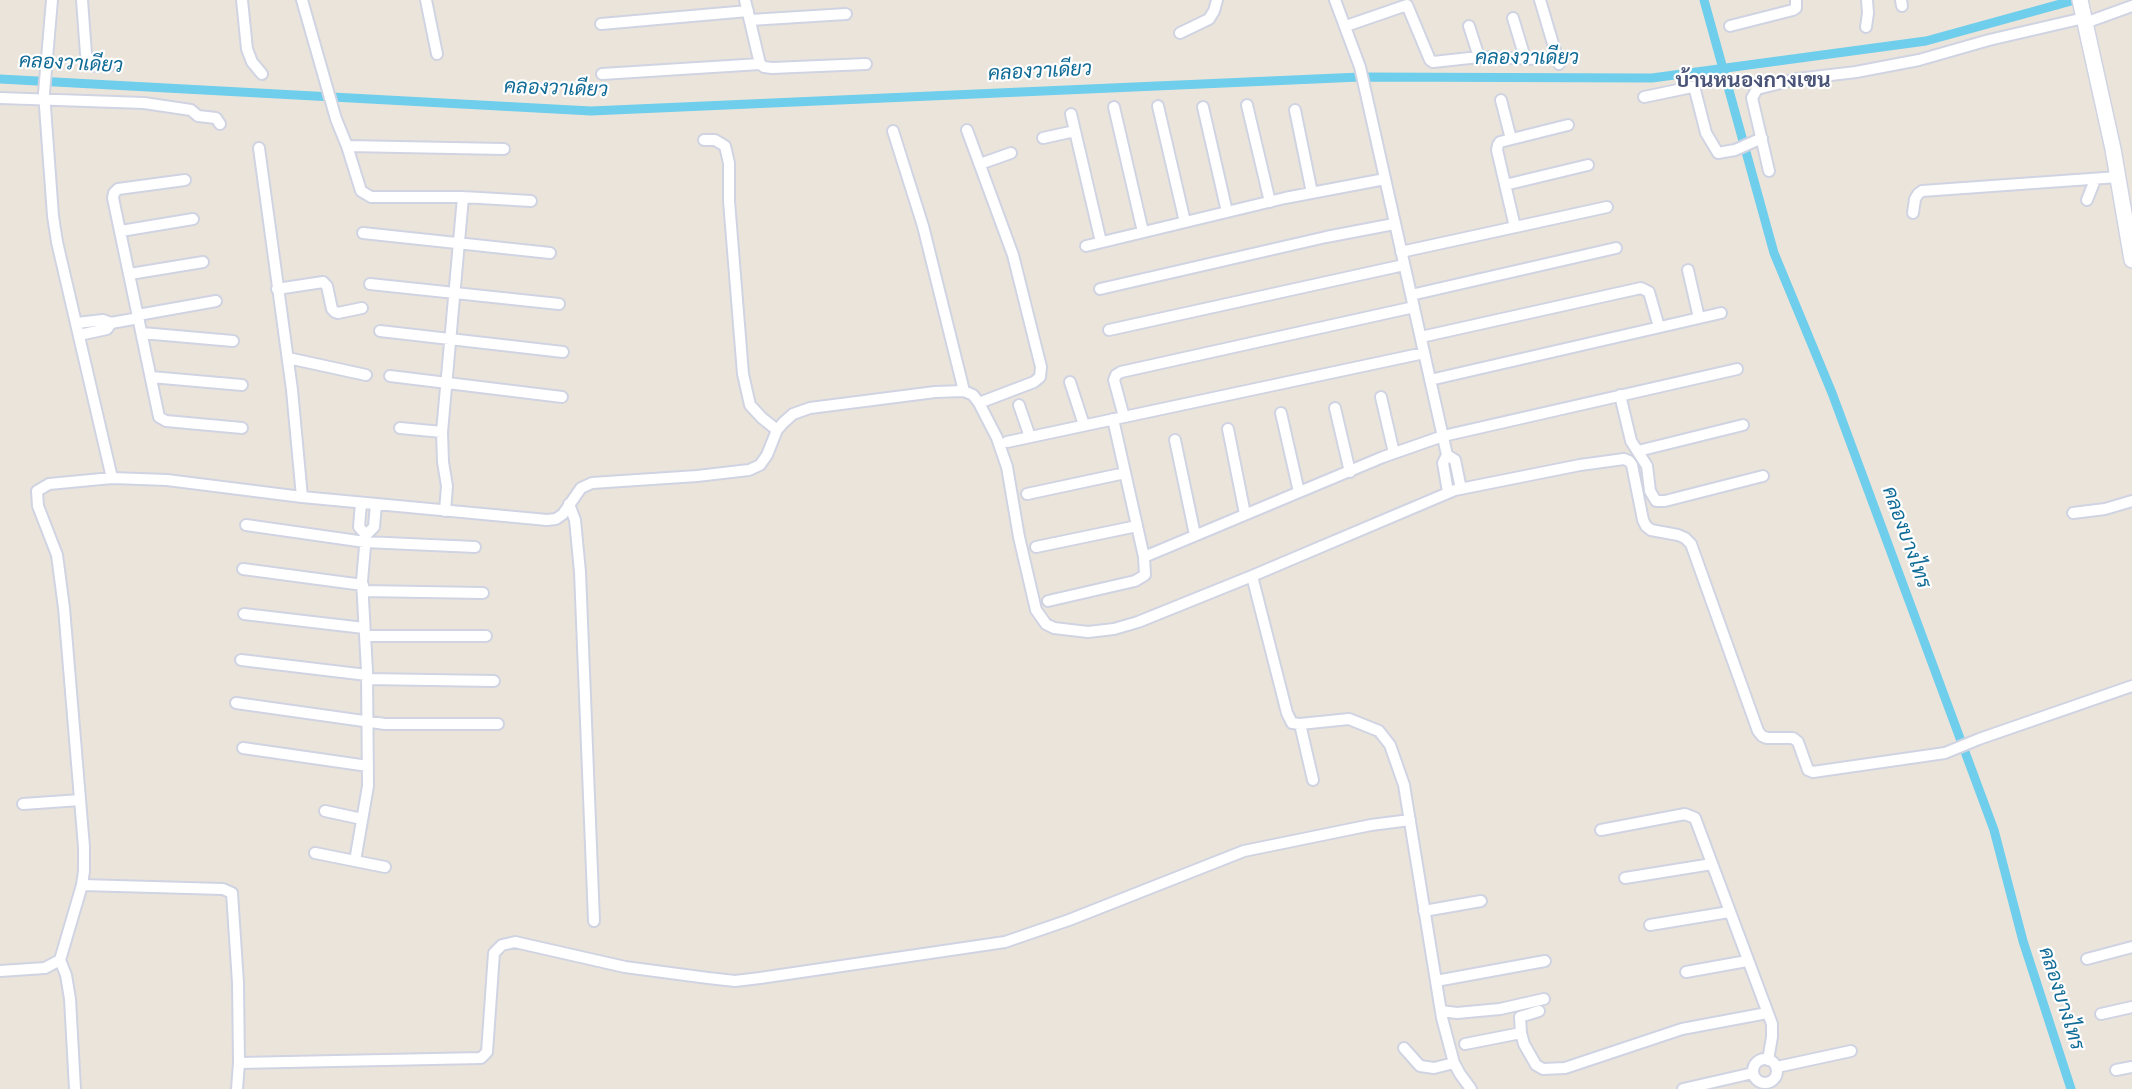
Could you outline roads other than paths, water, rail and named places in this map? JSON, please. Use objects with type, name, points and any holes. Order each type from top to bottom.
[{"type":"street","points":[[52,0],[44,97],[53,216],[57,242],[112,477]]},
{"type":"street","points":[[82,0],[86,54],[89,62],[93,66],[109,66]]},
{"type":"street","points":[[242,0],[247,49],[252,62],[262,74]]},
{"type":"street","points":[[302,0],[336,119],[361,191],[370,197],[463,197],[531,201]]},
{"type":"street","points":[[426,0],[437,54]]},
{"type":"street","points":[[1180,33],[1209,19],[1217,0]]},
{"type":"street","points":[[1335,0],[1360,66],[1447,455],[1443,463],[1448,492]]},
{"type":"street","points":[[1540,0],[1559,64]]},
{"type":"street","points":[[1730,26],[1793,10],[1796,8],[1796,0]]},
{"type":"street","points":[[1866,27],[1867,0]]},
{"type":"street","points":[[1346,26],[1407,5],[1430,60],[1433,62],[1479,57],[1542,59]]},
{"type":"street","points":[[1769,171],[1758,140],[1752,98],[1757,89],[1797,79],[1856,72],[1919,60],[2082,13],[2132,6]]},
{"type":"street","points":[[601,24],[748,10],[846,14]]},
{"type":"street","points":[[748,10],[760,64]]},
{"type":"street","points":[[2082,13],[2118,177],[2132,260]]},
{"type":"street","points":[[1513,18],[1525,58]]},
{"type":"street","points":[[1469,26],[1479,57]]},
{"type":"street","points":[[602,74],[760,64],[772,68],[866,64]]},
{"type":"street","points":[[1644,97],[1692,87],[1695,90],[1706,133],[1718,153],[1735,150],[1758,140]]},
{"type":"street","points":[[0,98],[44,97],[144,103],[191,110],[198,116],[216,118],[220,124]]},
{"type":"street","points":[[1501,100],[1511,139]]},
{"type":"street","points":[[1247,105],[1270,202]]},
{"type":"street","points":[[1158,106],[1185,222]]},
{"type":"street","points":[[1114,107],[1143,232]]},
{"type":"street","points":[[1203,107],[1227,212]]},
{"type":"street","points":[[1295,110],[1312,193]]},
{"type":"street","points":[[1071,114],[1101,242]]},
{"type":"street","points":[[1515,227],[1497,150],[1500,142],[1568,125]]},
{"type":"street","points":[[967,130],[1013,255],[1041,367],[1040,377],[1034,382],[979,403]]},
{"type":"street","points":[[893,131],[923,226],[964,391]]},
{"type":"street","points":[[1043,138],[1075,131]]},
{"type":"street","points":[[704,140],[715,140],[725,146],[729,163],[729,201],[739,328],[743,374],[750,405],[777,430]]},
{"type":"street","points":[[347,146],[504,149]]},
{"type":"street","points":[[259,148],[288,358],[302,497]]},
{"type":"street","points":[[980,164],[1011,153]]},
{"type":"street","points":[[1505,185],[1588,165]]},
{"type":"street","points":[[1913,213],[1918,194],[1922,191],[2118,177]]},
{"type":"street","points":[[1086,246],[1270,202],[1385,179]]},
{"type":"street","points":[[185,180],[118,189],[113,198],[159,417],[166,421],[242,428]]},
{"type":"street","points":[[2086,200],[2096,180]]},
{"type":"street","points":[[445,511],[447,486],[442,462],[442,432],[463,197]]},
{"type":"street","points":[[1401,252],[1607,207]]},
{"type":"street","points":[[121,231],[193,219]]},
{"type":"street","points":[[1100,289],[1326,237],[1395,224]]},
{"type":"street","points":[[363,233],[550,253]]},
{"type":"street","points":[[1411,295],[1616,248]]},
{"type":"street","points":[[130,274],[203,262]]},
{"type":"street","points":[[1109,330],[1404,265]]},
{"type":"street","points":[[1688,270],[1699,318]]},
{"type":"street","points":[[277,289],[323,282],[328,289],[332,309],[335,312],[362,308]]},
{"type":"street","points":[[370,284],[559,304]]},
{"type":"street","points":[[1421,337],[1641,288],[1649,292],[1659,327]]},
{"type":"street","points":[[77,323],[103,320],[111,323],[216,301]]},
{"type":"street","points":[[1048,601],[1142,579],[1145,575],[1146,567],[1125,473],[1114,380],[1116,375],[1121,372],[1414,307]]},
{"type":"street","points":[[1430,380],[1721,313]]},
{"type":"street","points":[[79,335],[107,329],[111,323]]},
{"type":"street","points":[[381,331],[563,352]]},
{"type":"street","points":[[142,333],[233,341]]},
{"type":"street","points":[[1007,442],[1424,353]]},
{"type":"street","points":[[288,358],[366,375]]},
{"type":"street","points":[[1144,557],[1394,453],[1443,436],[1737,369]]},
{"type":"street","points":[[390,376],[562,397]]},
{"type":"street","points":[[151,377],[242,385]]},
{"type":"street","points":[[1070,382],[1084,425]]},
{"type":"street","points":[[75,1089],[70,999],[66,975],[60,960],[82,885],[84,847],[57,555],[38,506],[37,491],[49,484],[112,477],[167,480],[302,497],[547,520],[556,519],[563,514],[581,488],[592,483],[697,476],[748,470],[760,465],[767,455],[777,430],[792,414],[810,408],[935,392],[964,391],[973,395],[979,403],[997,438],[1007,467],[1019,537],[1036,610],[1046,624],[1054,628],[1088,633],[1138,622],[1448,492],[1580,465],[1624,459],[1632,465],[1646,526],[1652,530],[1678,535],[1691,544],[1758,731],[1767,738],[1788,737],[1798,742],[1808,770],[1947,752],[2132,686]]},
{"type":"street","points":[[1620,395],[1631,441],[1647,466],[1650,491],[1656,501],[1665,501],[1763,476]]},
{"type":"street","points":[[1381,397],[1394,453]]},
{"type":"street","points":[[1019,405],[1029,437]]},
{"type":"street","points":[[1335,408],[1350,472]]},
{"type":"street","points":[[1281,413],[1299,492]]},
{"type":"street","points":[[1638,451],[1743,425]]},
{"type":"street","points":[[400,428],[442,432]]},
{"type":"street","points":[[1228,429],[1245,514]]},
{"type":"street","points":[[1175,440],[1195,535]]},
{"type":"street","points":[[1447,455],[1455,460],[1461,489]]},
{"type":"street","points":[[1027,494],[1125,473]]},
{"type":"street","points":[[2073,513],[2105,509],[2132,501]]},
{"type":"street","points":[[355,861],[368,786],[363,588],[365,538],[359,527],[361,503]]},
{"type":"street","points":[[365,538],[374,527],[376,504]]},
{"type":"street","points":[[569,504],[575,520],[580,572],[594,921]]},
{"type":"street","points":[[246,525],[475,547]]},
{"type":"street","points":[[1036,547],[1137,526]]},
{"type":"street","points":[[243,569],[363,588],[483,593]]},
{"type":"street","points":[[1252,576],[1287,713],[1292,723],[1349,719],[1379,731],[1390,745],[1404,785],[1441,1011],[1454,1063],[1471,1089]]},
{"type":"street","points":[[244,614],[365,632],[486,636]]},
{"type":"street","points":[[241,660],[367,677],[494,681]]},
{"type":"street","points":[[236,703],[385,724],[498,724]]},
{"type":"street","points":[[1300,724],[1313,780]]},
{"type":"street","points":[[243,748],[368,766]]},
{"type":"street","points":[[23,804],[80,800]]},
{"type":"street","points":[[325,811],[362,819]]},
{"type":"street","points":[[1601,830],[1685,814],[1695,818],[1772,1024],[1773,1064],[1776,1077],[1770,1086],[1756,1079],[1753,1073],[1757,1062],[1773,1064],[1851,1051]]},
{"type":"street","points":[[239,1063],[481,1058],[487,1052],[494,953],[502,945],[515,942],[625,967],[735,981],[760,978],[1005,942],[1069,920],[1244,850],[1371,825],[1410,820]]},
{"type":"street","points":[[315,853],[385,867]]},
{"type":"street","points":[[1625,878],[1712,864]]},
{"type":"street","points":[[82,885],[223,889],[232,893],[238,983],[237,1089]]},
{"type":"street","points":[[1424,911],[1481,901]]},
{"type":"street","points":[[1650,925],[1729,912]]},
{"type":"street","points":[[2087,959],[2132,947]]},
{"type":"street","points":[[0,971],[45,968],[60,960]]},
{"type":"street","points":[[1436,981],[1545,961]]},
{"type":"street","points":[[1686,972],[1747,961]]},
{"type":"street","points":[[1441,1011],[1457,1013],[1500,1009],[1544,999]]},
{"type":"street","points":[[2101,1014],[2132,1007]]},
{"type":"street","points":[[1539,1011],[1520,1017],[1521,1033],[1524,1044],[1536,1065],[1543,1069],[1565,1068],[1682,1029],[1767,1013]]},
{"type":"street","points":[[1465,1044],[1521,1033]]},
{"type":"street","points":[[1404,1048],[1420,1066],[1434,1068],[1454,1063]]},
{"type":"street","points":[[2116,1070],[2132,1067]]},
{"type":"street","points":[[1683,1089],[1753,1073]]},
{"type":"waterway","name":"คลองบางไทร","points":[[1704,0],[1774,253],[1832,393],[1994,830],[2023,941],[2071,1089]]},
{"type":"waterway","name":"คลองวาเดียว","points":[[0,79],[591,111],[1360,77],[1652,78],[1926,41],[2075,0]]},
{"type":"district","name":"บ้านหนองกางเขน","points":[[1753,82]]}]
